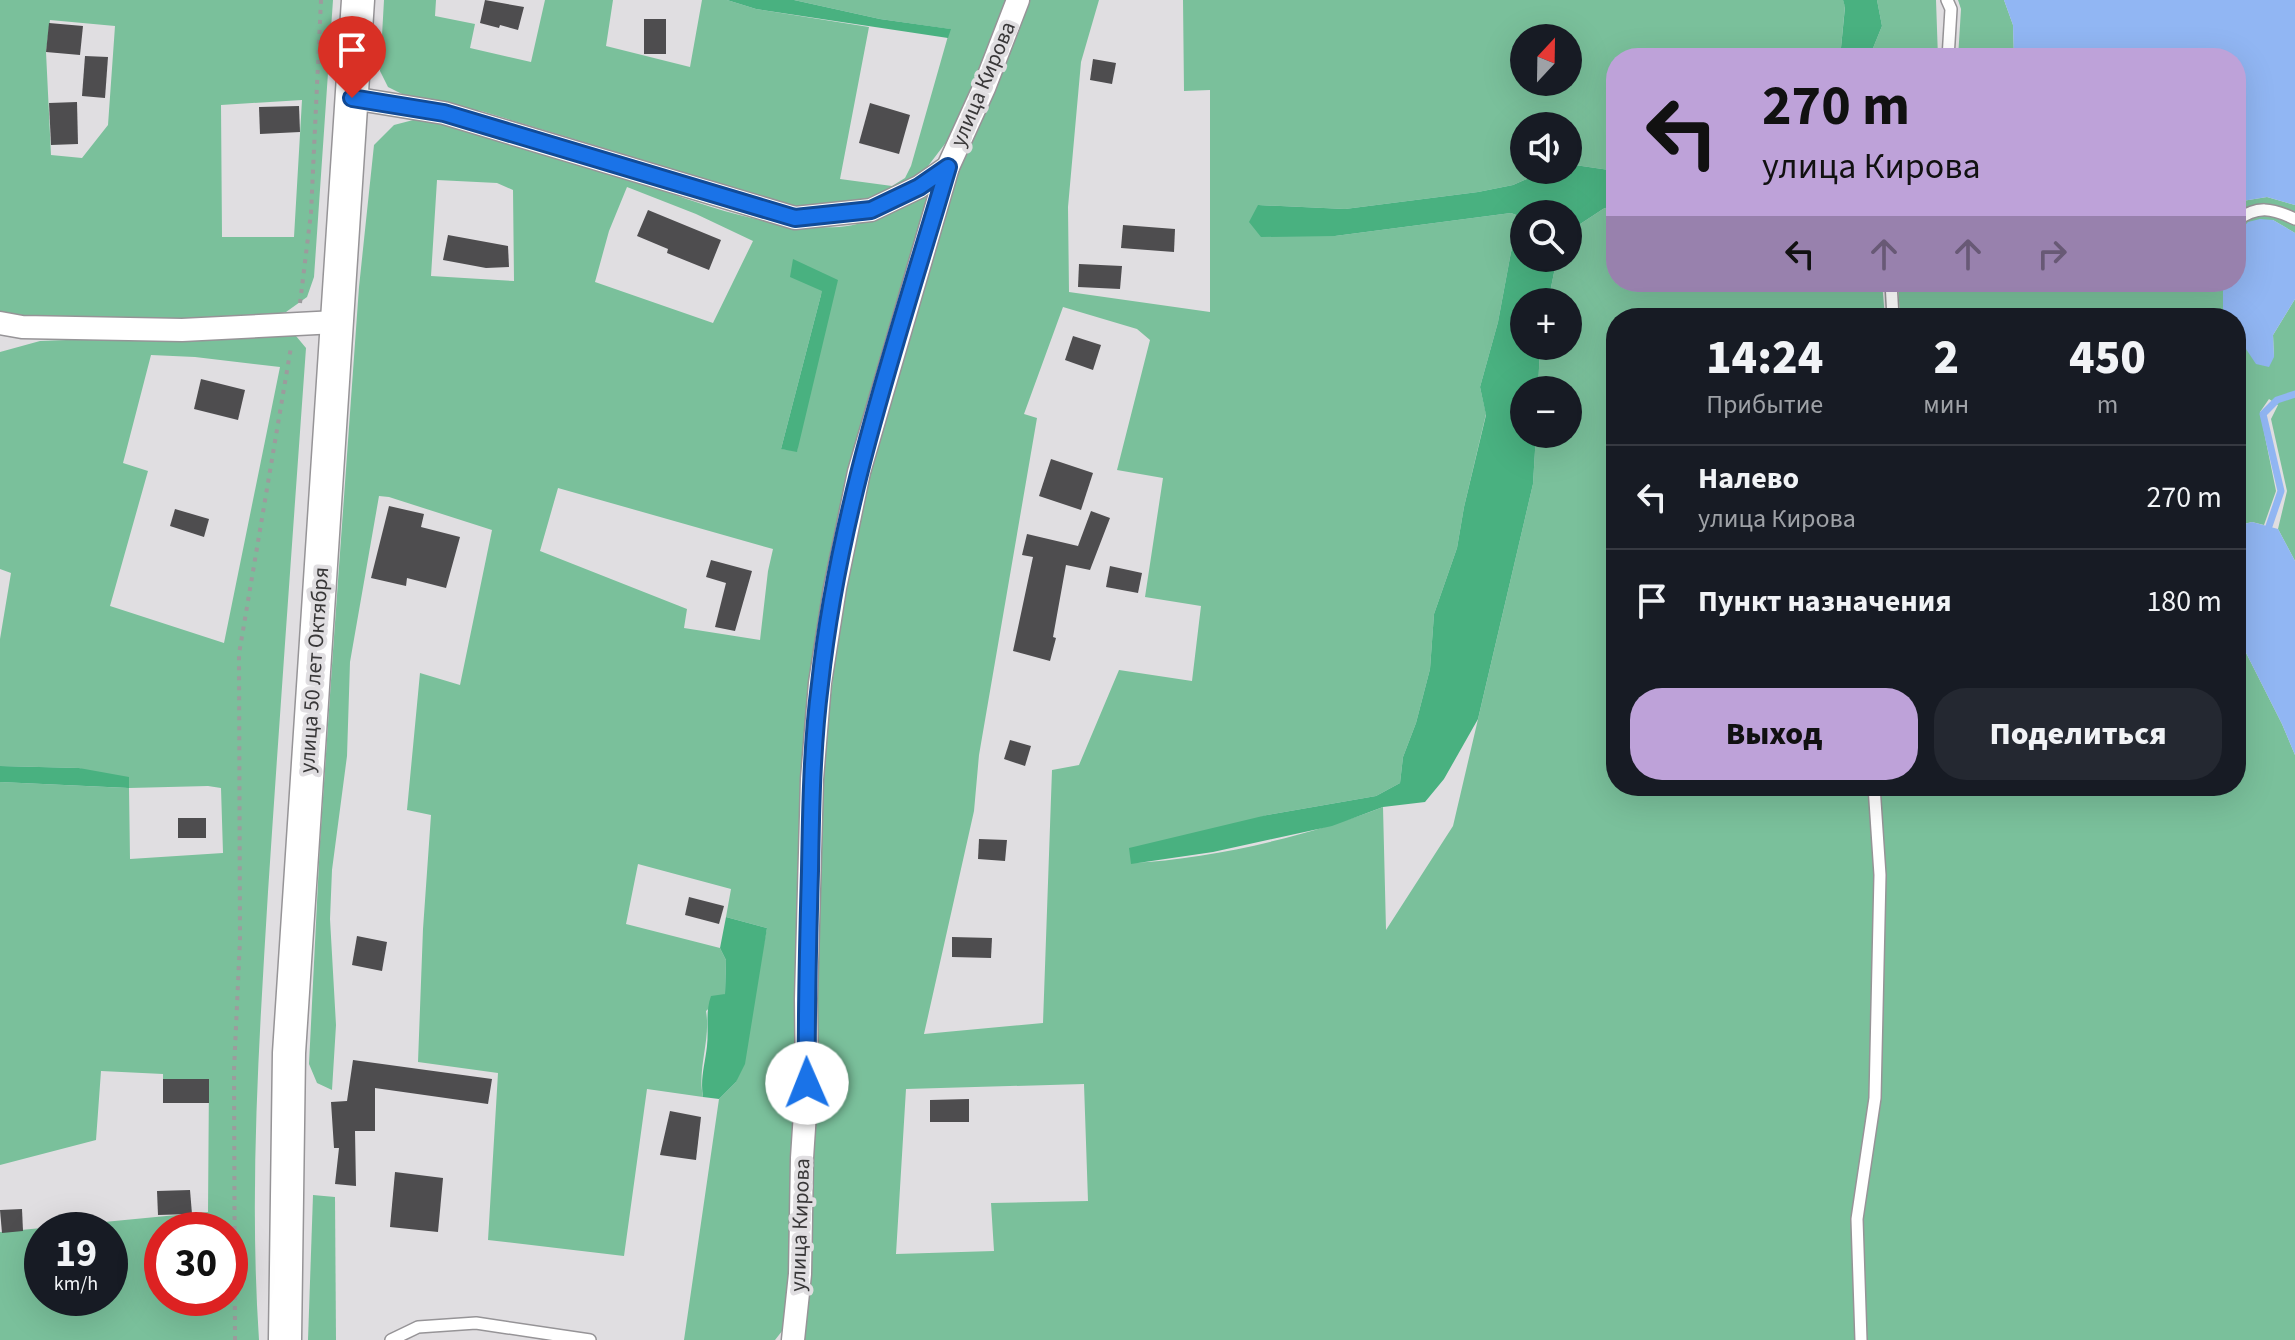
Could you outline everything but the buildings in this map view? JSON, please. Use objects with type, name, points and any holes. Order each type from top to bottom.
[{"type":"main road","name":"улица 50 лет Октября","points":[[285,1340],[289,1053],[358,0]]},
{"type":"street","name":"улица Кирова","points":[[793,1340],[800,1274],[807,1083],[812,779],[820,683],[835,588],[859,472],[948,167],[984,88],[1018,0]]},
{"type":"street","name":"улица Кирова","points":[[352,98],[444,113],[795,218],[871,210],[919,187],[948,167]]},
{"type":"street","points":[[0,323],[22,327],[182,330],[336,322]]},
{"type":"lane","points":[[1947,0],[1951,9],[1949,48]]},
{"type":"lane","points":[[2246,215],[2257,208],[2276,210],[2295,219]]},
{"type":"lane","points":[[1861,1340],[1857,1219],[1875,1098],[1876,1066],[1880,875],[1875,796]]},
{"type":"lane","points":[[391,1340],[418,1327],[476,1323],[590,1340]]},
{"type":"path","points":[[235,1340],[234,1070],[240,940],[239,654],[303,284],[311,213],[321,0]]},
{"type":"green space","points":[[0,0],[333,0],[314,277],[307,297],[286,312],[247,322],[0,317]],"holes":[[[50,20],[115,26],[108,125],[82,158],[51,155],[46,52]],[[302,100],[294,237],[222,237],[221,105]]]},
{"type":"green space","points":[[384,0],[436,0],[435,16],[475,24],[470,48],[531,62],[545,0],[613,0],[606,46],[690,67],[702,0],[727,0],[756,9],[869,27],[840,179],[892,186],[905,178],[911,166],[950,29],[880,19],[794,0],[1010,0],[957,128],[925,170],[885,200],[793,211],[613,151],[481,111],[412,99],[388,87],[380,71]]},
{"type":"green space","points":[[727,0],[794,0],[880,19],[951,29],[948,38],[756,9]]},
{"type":"green space","points":[[1027,0],[1099,0],[1081,62],[1068,207],[1069,292],[1210,312],[1210,90],[1184,91],[1183,0],[1843,0],[1841,48],[1606,48],[1606,170],[1582,166],[1582,112],[1510,112],[1510,184],[1515,184],[1513,185],[1345,209],[1258,205],[1335,236],[1510,213],[1510,257],[1498,322],[1480,387],[1486,414],[1457,548],[1434,614],[1430,669],[1416,723],[1403,757],[1400,783],[1376,796],[1267,815],[1131,863],[1194,857],[1259,844],[1383,807],[1386,930],[1453,826],[1533,484],[1535,448],[1582,448],[1582,376],[1539,376],[1539,360],[1582,360],[1582,288],[1551,288],[1554,272],[1582,272],[1582,223],[1606,208],[1606,292],[1883,292],[1884,308],[1606,308],[1606,796],[2246,796],[2246,653],[2295,755],[2295,1340],[804,1340],[809,1302],[821,779],[840,618],[866,476],[947,194]],"holes":[[[1063,307],[1137,329],[1150,340],[1117,470],[1163,478],[1145,597],[1201,606],[1192,681],[1119,670],[1079,765],[1052,770],[1043,1023],[924,1034],[974,811],[979,755],[1037,418],[1024,414]],[[1084,1084],[1088,1201],[991,1203],[994,1251],[896,1254],[906,1089]]]},
{"type":"green space","points":[[1843,0],[1877,0],[1882,26],[1873,48],[1841,48]]},
{"type":"green space","points":[[1877,0],[1936,0],[1938,48],[1873,48],[1882,26]]},
{"type":"green space","points":[[1958,0],[2004,0],[2013,25],[2014,48],[1959,48],[1961,9]]},
{"type":"green space","points":[[417,119],[506,140],[592,165],[732,213],[803,226],[852,225],[936,195],[813,675],[791,1299],[786,1326],[775,1340],[684,1340],[719,1099],[736,1082],[767,928],[726,917],[731,889],[638,864],[626,924],[720,948],[726,960],[725,994],[706,1011],[703,1097],[647,1089],[624,1256],[488,1240],[498,1073],[418,1062],[431,815],[407,810],[420,673],[460,685],[492,530],[389,497],[379,496],[350,662],[347,756],[332,870],[330,919],[336,1025],[332,1090],[317,1083],[309,1064],[320,842],[359,287],[374,145],[394,125]],"holes":[[[437,180],[497,183],[513,190],[514,281],[431,276]],[[627,187],[753,241],[713,323],[595,282],[609,231]],[[822,291],[797,451],[781,449]],[[558,488],[773,549],[760,640],[684,628],[687,609],[540,551]]]},
{"type":"green space","points":[[1582,166],[1606,170],[1606,208],[1582,223],[1582,200],[1510,200],[1510,213],[1335,236],[1261,237],[1249,222],[1258,205],[1345,209],[1513,185],[1582,184]]},
{"type":"green space","points":[[2267,197],[2295,205],[2295,233],[2273,220],[2246,232],[2246,200]]},
{"type":"green space","points":[[1510,257],[1510,272],[1554,272],[1551,288],[1510,288],[1510,360],[1539,360],[1539,376],[1510,376],[1510,448],[1535,448],[1533,484],[1478,719],[1444,779],[1425,802],[1383,807],[1332,826],[1213,852],[1131,864],[1129,848],[1267,815],[1376,796],[1400,783],[1403,757],[1416,723],[1430,669],[1434,614],[1457,548],[1486,415],[1480,387],[1498,322]]},
{"type":"green space","points":[[793,259],[838,280],[797,452],[781,449],[822,291],[790,277]]},
{"type":"green space","points":[[1899,292],[2223,292],[2223,308],[1899,308]]},
{"type":"green space","points":[[2295,299],[2295,561],[2278,529],[2287,491],[2271,419],[2278,405],[2269,399],[2260,412],[2276,491],[2264,525],[2246,524],[2246,340],[2274,357],[2273,335]]},
{"type":"green space","points":[[278,332],[296,336],[306,348],[259,1060],[255,1228],[259,1340],[0,1340],[0,1232],[24,1230],[24,1316],[128,1316],[128,1220],[144,1218],[144,1316],[248,1316],[248,1212],[208,1212],[209,1079],[163,1079],[163,1074],[101,1071],[96,1140],[0,1165],[0,782],[128,788],[79,768],[0,766],[0,639],[11,573],[0,569],[0,352],[40,341]],"holes":[[[151,355],[280,367],[224,643],[110,606],[148,471],[123,463]],[[129,788],[221,788],[223,853],[130,859]]]},
{"type":"green space","points":[[0,766],[79,768],[129,777],[129,788],[0,782]]},
{"type":"green space","points":[[726,917],[767,928],[745,1064],[736,1082],[719,1099],[703,1097],[702,1084],[709,1002],[711,996],[725,994],[726,960],[720,948]]},
{"type":"green space","points":[[313,1195],[335,1197],[336,1340],[308,1340]]},
{"type":"water","points":[[2004,0],[2295,0],[2295,205],[2267,197],[2246,200],[2246,48],[2014,48],[2013,25]]},
{"type":"water","points":[[2273,220],[2295,233],[2295,299],[2273,335],[2274,357],[2269,367],[2256,364],[2246,349],[2246,308],[2223,308],[2223,292],[2246,292],[2248,222]]},
{"type":"water","points":[[2252,522],[2278,529],[2295,561],[2295,755],[2246,653],[2246,524]]},
{"type":"waterway","points":[[2267,532],[2281,491],[2263,414],[2277,400],[2295,394]]},
{"type":"route","points":[[352,98],[444,113],[795,218],[871,210],[919,187],[948,167],[859,472],[835,588],[820,683],[812,779],[807,1083]]}]
